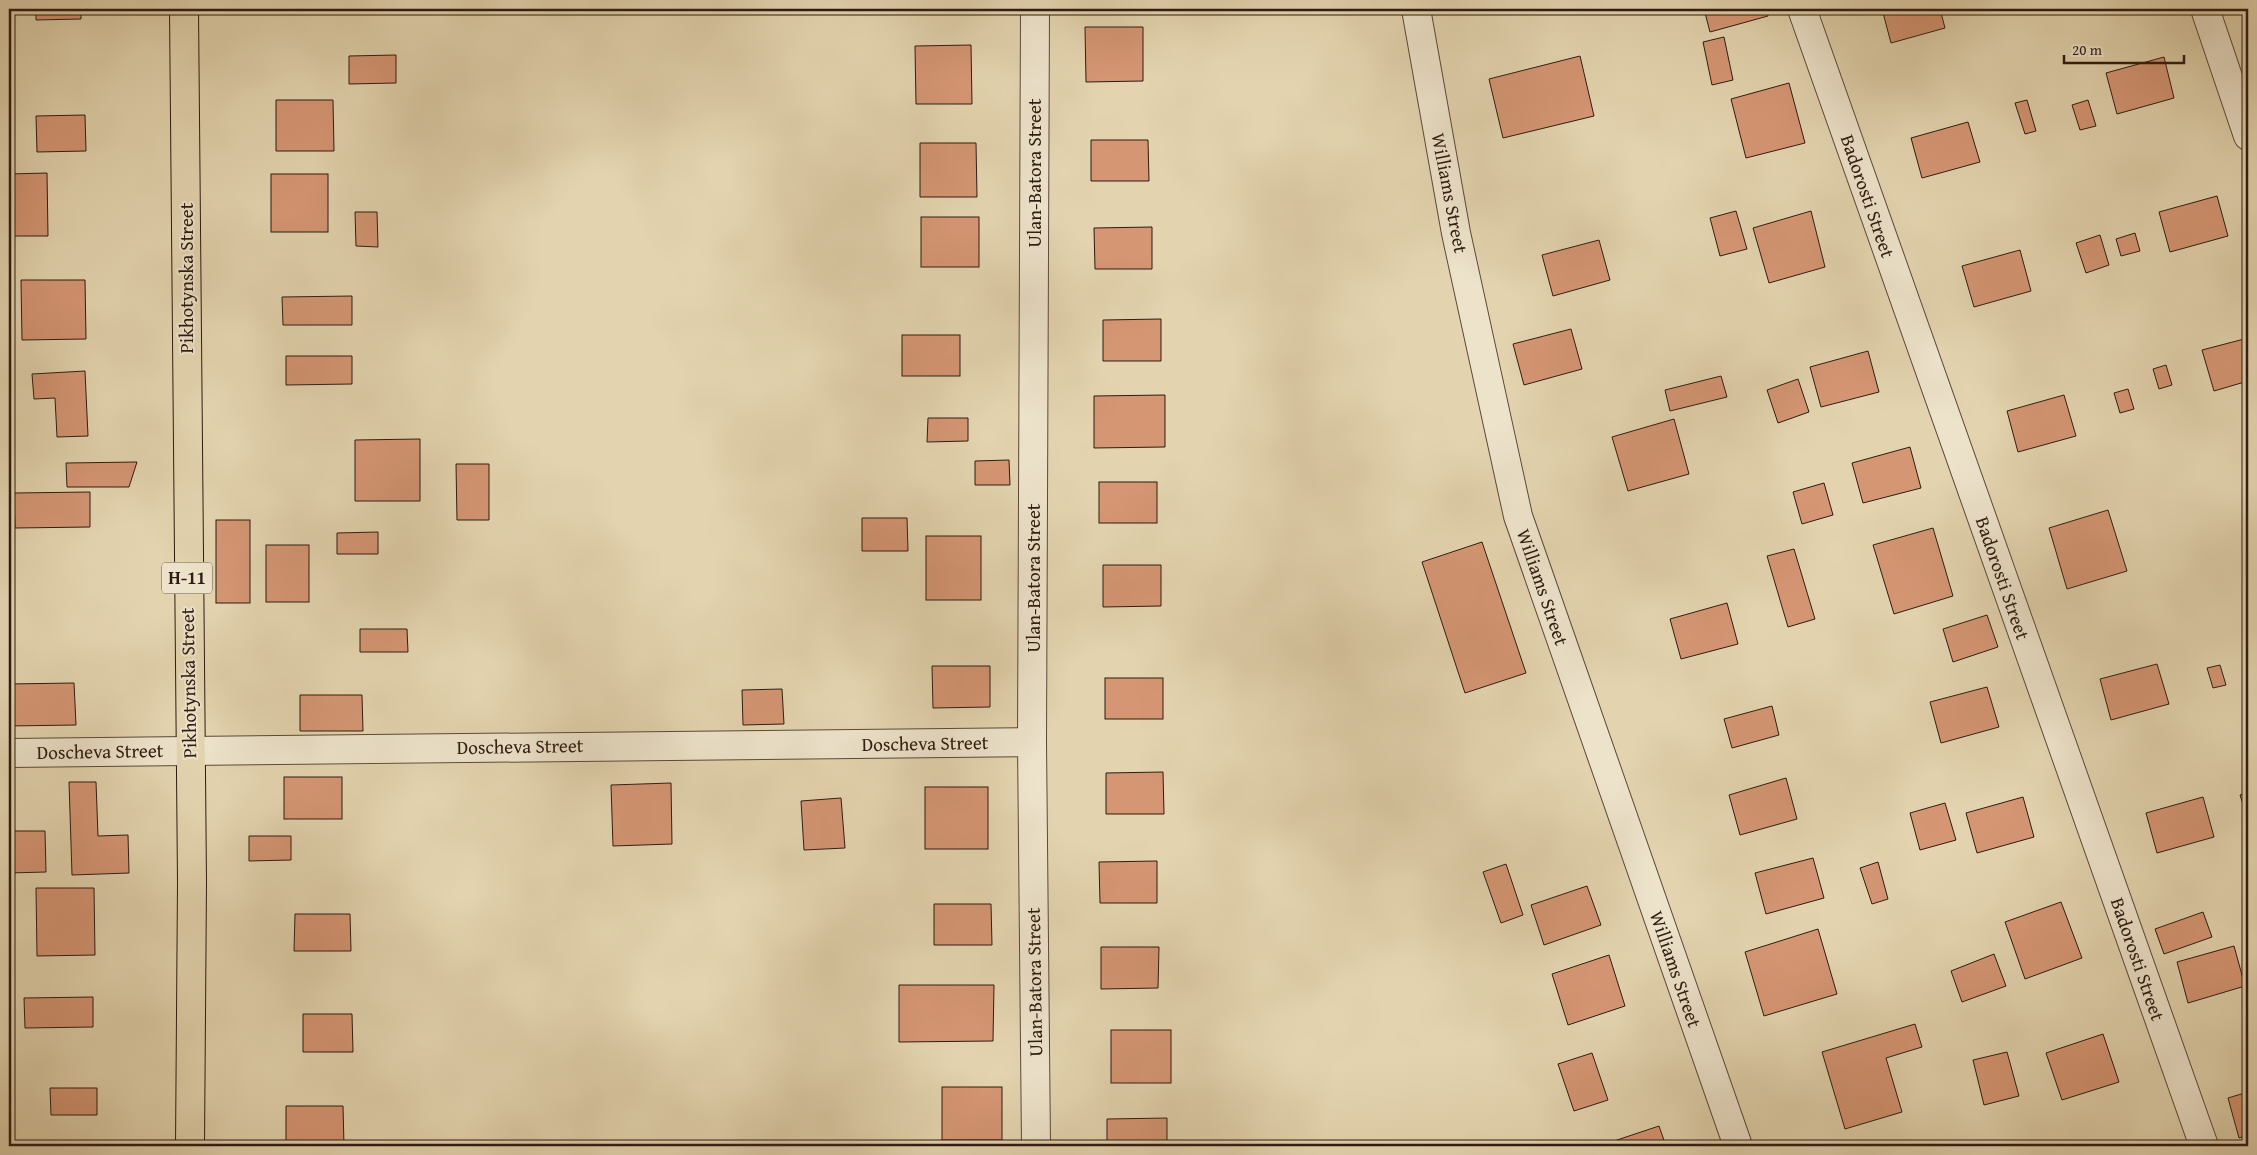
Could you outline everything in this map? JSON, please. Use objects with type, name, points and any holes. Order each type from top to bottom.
[{"type":"main road","name":"Pikhotynska Street","points":[[184,9],[189,750],[192,882],[190,1146]]},
{"type":"street","name":"Ulan-Batora Street","points":[[1035,9],[1032,742],[1036,1146]]},
{"type":"street","name":"Williams Street","points":[[1416,9],[1456,234],[1518,516],[1738,1146]]},
{"type":"street","name":"Badorosti Street","points":[[1802,9],[2204,1146]]},
{"type":"street","points":[[2205,9],[2248,136]]},
{"type":"street","name":"Doscheva Street","points":[[9,753],[1032,742]]},
{"type":"building","points":[[36,9],[81,9],[81,19],[36,20]]},
{"type":"building","points":[[266,9],[328,9],[328,13],[266,13]]},
{"type":"building","points":[[1704,9],[1766,9],[1768,16],[1710,32]]},
{"type":"building","points":[[1882,9],[1940,9],[1945,28],[1891,43]]},
{"type":"building","points":[[1085,27],[1143,27],[1143,81],[1086,82]]},
{"type":"building","points":[[1724,37],[1733,80],[1712,85],[1703,42]]},
{"type":"building","points":[[971,45],[972,104],[916,104],[915,46]]},
{"type":"building","points":[[396,55],[396,83],[349,84],[349,56]]},
{"type":"building","points":[[1580,56],[1594,116],[1503,138],[1489,79]]},
{"type":"building","points":[[2164,57],[2174,98],[2117,114],[2106,73]]},
{"type":"building","points":[[1789,83],[1805,143],[1746,158],[1731,99]]},
{"type":"building","points":[[276,100],[333,100],[334,151],[276,151]]},
{"type":"building","points":[[2027,100],[2036,131],[2025,134],[2015,103]]},
{"type":"building","points":[[2088,100],[2096,126],[2080,130],[2072,105]]},
{"type":"building","points":[[85,115],[86,151],[37,152],[36,116]]},
{"type":"building","points":[[1968,122],[1980,162],[1922,178],[1911,138]]},
{"type":"building","points":[[1091,140],[1148,140],[1149,181],[1091,181]]},
{"type":"building","points":[[920,143],[976,143],[977,197],[920,197]]},
{"type":"building","points":[[47,173],[48,236],[9,236],[9,174]]},
{"type":"building","points":[[271,174],[328,174],[328,232],[271,232]]},
{"type":"building","points":[[2217,196],[2228,236],[2170,252],[2159,212]]},
{"type":"building","points":[[1736,211],[1747,249],[1720,256],[1710,218]]},
{"type":"building","points":[[1811,211],[1825,267],[1769,283],[1753,228]]},
{"type":"building","points":[[355,212],[377,212],[378,247],[356,246]]},
{"type":"building","points":[[921,217],[979,217],[979,267],[921,267]]},
{"type":"building","points":[[1152,227],[1152,269],[1095,269],[1094,228]]},
{"type":"building","points":[[2135,233],[2140,251],[2121,256],[2116,239]]},
{"type":"building","points":[[2100,235],[2109,265],[2086,273],[2076,243]]},
{"type":"building","points":[[1599,240],[1610,280],[1553,296],[1542,255]]},
{"type":"building","points":[[2020,250],[2031,291],[1974,307],[1962,266]]},
{"type":"building","points":[[21,280],[85,280],[86,339],[22,340]]},
{"type":"building","points":[[352,296],[352,325],[283,325],[282,297]]},
{"type":"building","points":[[1161,319],[1161,361],[1103,361],[1103,320]]},
{"type":"building","points":[[1571,329],[1582,369],[1524,385],[1513,344]]},
{"type":"building","points":[[902,335],[960,335],[960,376],[902,376]]},
{"type":"building","points":[[2248,338],[2248,381],[2214,391],[2202,350]]},
{"type":"building","points":[[1868,351],[1879,392],[1821,407],[1810,367]]},
{"type":"building","points":[[286,356],[352,356],[352,384],[286,385]]},
{"type":"building","points":[[2166,365],[2172,385],[2159,389],[2153,369]]},
{"type":"building","points":[[85,371],[88,436],[57,437],[55,398],[34,399],[32,374]]},
{"type":"building","points":[[1721,376],[1727,397],[1670,411],[1665,390]]},
{"type":"building","points":[[1798,379],[1809,412],[1778,423],[1767,390]]},
{"type":"building","points":[[2128,389],[2134,409],[2120,413],[2114,393]]},
{"type":"building","points":[[1165,395],[1165,447],[1094,448],[1094,396]]},
{"type":"building","points":[[2064,395],[2076,436],[2018,452],[2007,411]]},
{"type":"building","points":[[928,418],[968,418],[968,441],[927,442]]},
{"type":"building","points":[[1674,419],[1689,474],[1628,491],[1612,437]]},
{"type":"building","points":[[420,439],[420,501],[355,501],[355,440]]},
{"type":"building","points":[[1910,447],[1921,488],[1863,503],[1852,463]]},
{"type":"building","points":[[1009,460],[1010,485],[975,485],[975,461]]},
{"type":"building","points":[[137,462],[129,487],[67,487],[66,463]]},
{"type":"building","points":[[456,464],[489,464],[489,520],[457,520]]},
{"type":"building","points":[[1099,482],[1157,482],[1157,523],[1099,523]]},
{"type":"building","points":[[1824,483],[1833,515],[1802,524],[1793,492]]},
{"type":"building","points":[[90,492],[90,527],[15,528],[14,493]]},
{"type":"building","points":[[2108,510],[2127,571],[2067,589],[2049,528]]},
{"type":"building","points":[[862,518],[907,518],[908,551],[862,551]]},
{"type":"building","points":[[216,520],[250,520],[250,603],[216,603]]},
{"type":"building","points":[[1933,528],[1953,596],[1894,614],[1873,545]]},
{"type":"building","points":[[378,532],[378,554],[337,554],[337,533]]},
{"type":"building","points":[[926,536],[981,536],[981,600],[926,600]]},
{"type":"building","points":[[1482,542],[1526,673],[1465,693],[1422,562]]},
{"type":"building","points":[[266,545],[309,545],[309,602],[266,602]]},
{"type":"building","points":[[1794,549],[1815,619],[1788,627],[1767,556]]},
{"type":"building","points":[[1103,565],[1161,565],[1161,606],[1103,607]]},
{"type":"building","points":[[1727,603],[1738,644],[1681,659],[1670,619]]},
{"type":"building","points":[[1987,615],[1998,647],[1953,662],[1943,629]]},
{"type":"building","points":[[360,629],[407,629],[408,652],[360,652]]},
{"type":"building","points":[[2157,664],[2169,704],[2111,720],[2100,679]]},
{"type":"building","points":[[2220,665],[2226,685],[2213,688],[2207,668]]},
{"type":"building","points":[[932,666],[990,666],[990,707],[933,708]]},
{"type":"building","points":[[1105,678],[1163,678],[1163,719],[1105,719]]},
{"type":"building","points":[[74,683],[76,725],[9,726],[9,684]]},
{"type":"building","points":[[1987,687],[1999,727],[1941,743],[1930,702]]},
{"type":"building","points":[[782,689],[784,724],[743,725],[742,690]]},
{"type":"building","points":[[300,695],[362,695],[363,731],[300,731]]},
{"type":"building","points":[[1772,706],[1779,735],[1732,748],[1724,719]]},
{"type":"building","points":[[1163,772],[1164,814],[1106,814],[1106,773]]},
{"type":"building","points":[[284,777],[342,777],[342,819],[284,819]]},
{"type":"building","points":[[1786,778],[1797,819],[1740,835],[1729,795]]},
{"type":"building","points":[[69,782],[96,782],[98,836],[128,835],[129,873],[72,875]]},
{"type":"building","points":[[671,783],[672,844],[613,846],[611,785]]},
{"type":"building","points":[[925,787],[988,787],[988,849],[925,849]]},
{"type":"building","points":[[2248,792],[2248,820],[2240,795]]},
{"type":"building","points":[[2023,797],[2034,837],[1977,853],[1966,813]]},
{"type":"building","points":[[2203,797],[2214,837],[2157,853],[2146,813]]},
{"type":"building","points":[[841,798],[845,848],[804,850],[801,801]]},
{"type":"building","points":[[1945,803],[1956,840],[1920,850],[1910,813]]},
{"type":"building","points":[[9,831],[45,831],[46,872],[9,873]]},
{"type":"building","points":[[249,836],[291,836],[291,860],[249,861]]},
{"type":"building","points":[[1813,858],[1824,898],[1766,914],[1755,873]]},
{"type":"building","points":[[1157,861],[1157,903],[1100,903],[1099,862]]},
{"type":"building","points":[[1878,862],[1888,899],[1872,904],[1860,868]]},
{"type":"building","points":[[1506,864],[1523,915],[1501,923],[1483,872]]},
{"type":"building","points":[[1587,886],[1601,925],[1544,945],[1531,905]]},
{"type":"building","points":[[36,888],[94,888],[95,955],[37,956]]},
{"type":"building","points":[[2061,902],[2082,958],[2025,979],[2005,922]]},
{"type":"building","points":[[934,904],[991,904],[992,945],[934,945]]},
{"type":"building","points":[[2203,912],[2212,937],[2164,954],[2155,929]]},
{"type":"building","points":[[295,914],[350,914],[351,951],[294,951]]},
{"type":"building","points":[[1818,929],[1837,994],[1764,1016],[1745,952]]},
{"type":"building","points":[[2234,946],[2245,986],[2188,1003],[2177,962]]},
{"type":"building","points":[[1101,947],[1159,947],[1158,988],[1101,989]]},
{"type":"building","points":[[1994,954],[2006,986],[1962,1002],[1951,971]]},
{"type":"building","points":[[1609,955],[1625,1006],[1568,1025],[1552,974]]},
{"type":"building","points":[[899,985],[994,985],[993,1041],[899,1042]]},
{"type":"building","points":[[93,997],[93,1027],[25,1028],[24,998]]},
{"type":"building","points":[[303,1014],[352,1014],[353,1052],[303,1052]]},
{"type":"building","points":[[1915,1024],[1922,1047],[1886,1058],[1902,1112],[1845,1129],[1822,1052]]},
{"type":"building","points":[[1111,1030],[1171,1030],[1171,1083],[1111,1083]]},
{"type":"building","points":[[2103,1034],[2119,1082],[2062,1100],[2046,1053]]},
{"type":"building","points":[[2007,1052],[2019,1096],[1984,1105],[1973,1060]]},
{"type":"building","points":[[1592,1053],[1608,1100],[1574,1111],[1558,1064]]},
{"type":"building","points":[[942,1087],[1002,1087],[1002,1140],[942,1140]]},
{"type":"building","points":[[50,1088],[97,1088],[97,1115],[51,1115]]},
{"type":"building","points":[[2248,1092],[2248,1135],[2239,1138],[2228,1098]]},
{"type":"building","points":[[286,1106],[343,1106],[344,1146],[286,1146]]},
{"type":"building","points":[[1167,1118],[1167,1146],[1107,1146],[1107,1119]]},
{"type":"building","points":[[1659,1126],[1666,1146],[1599,1146]]}]
